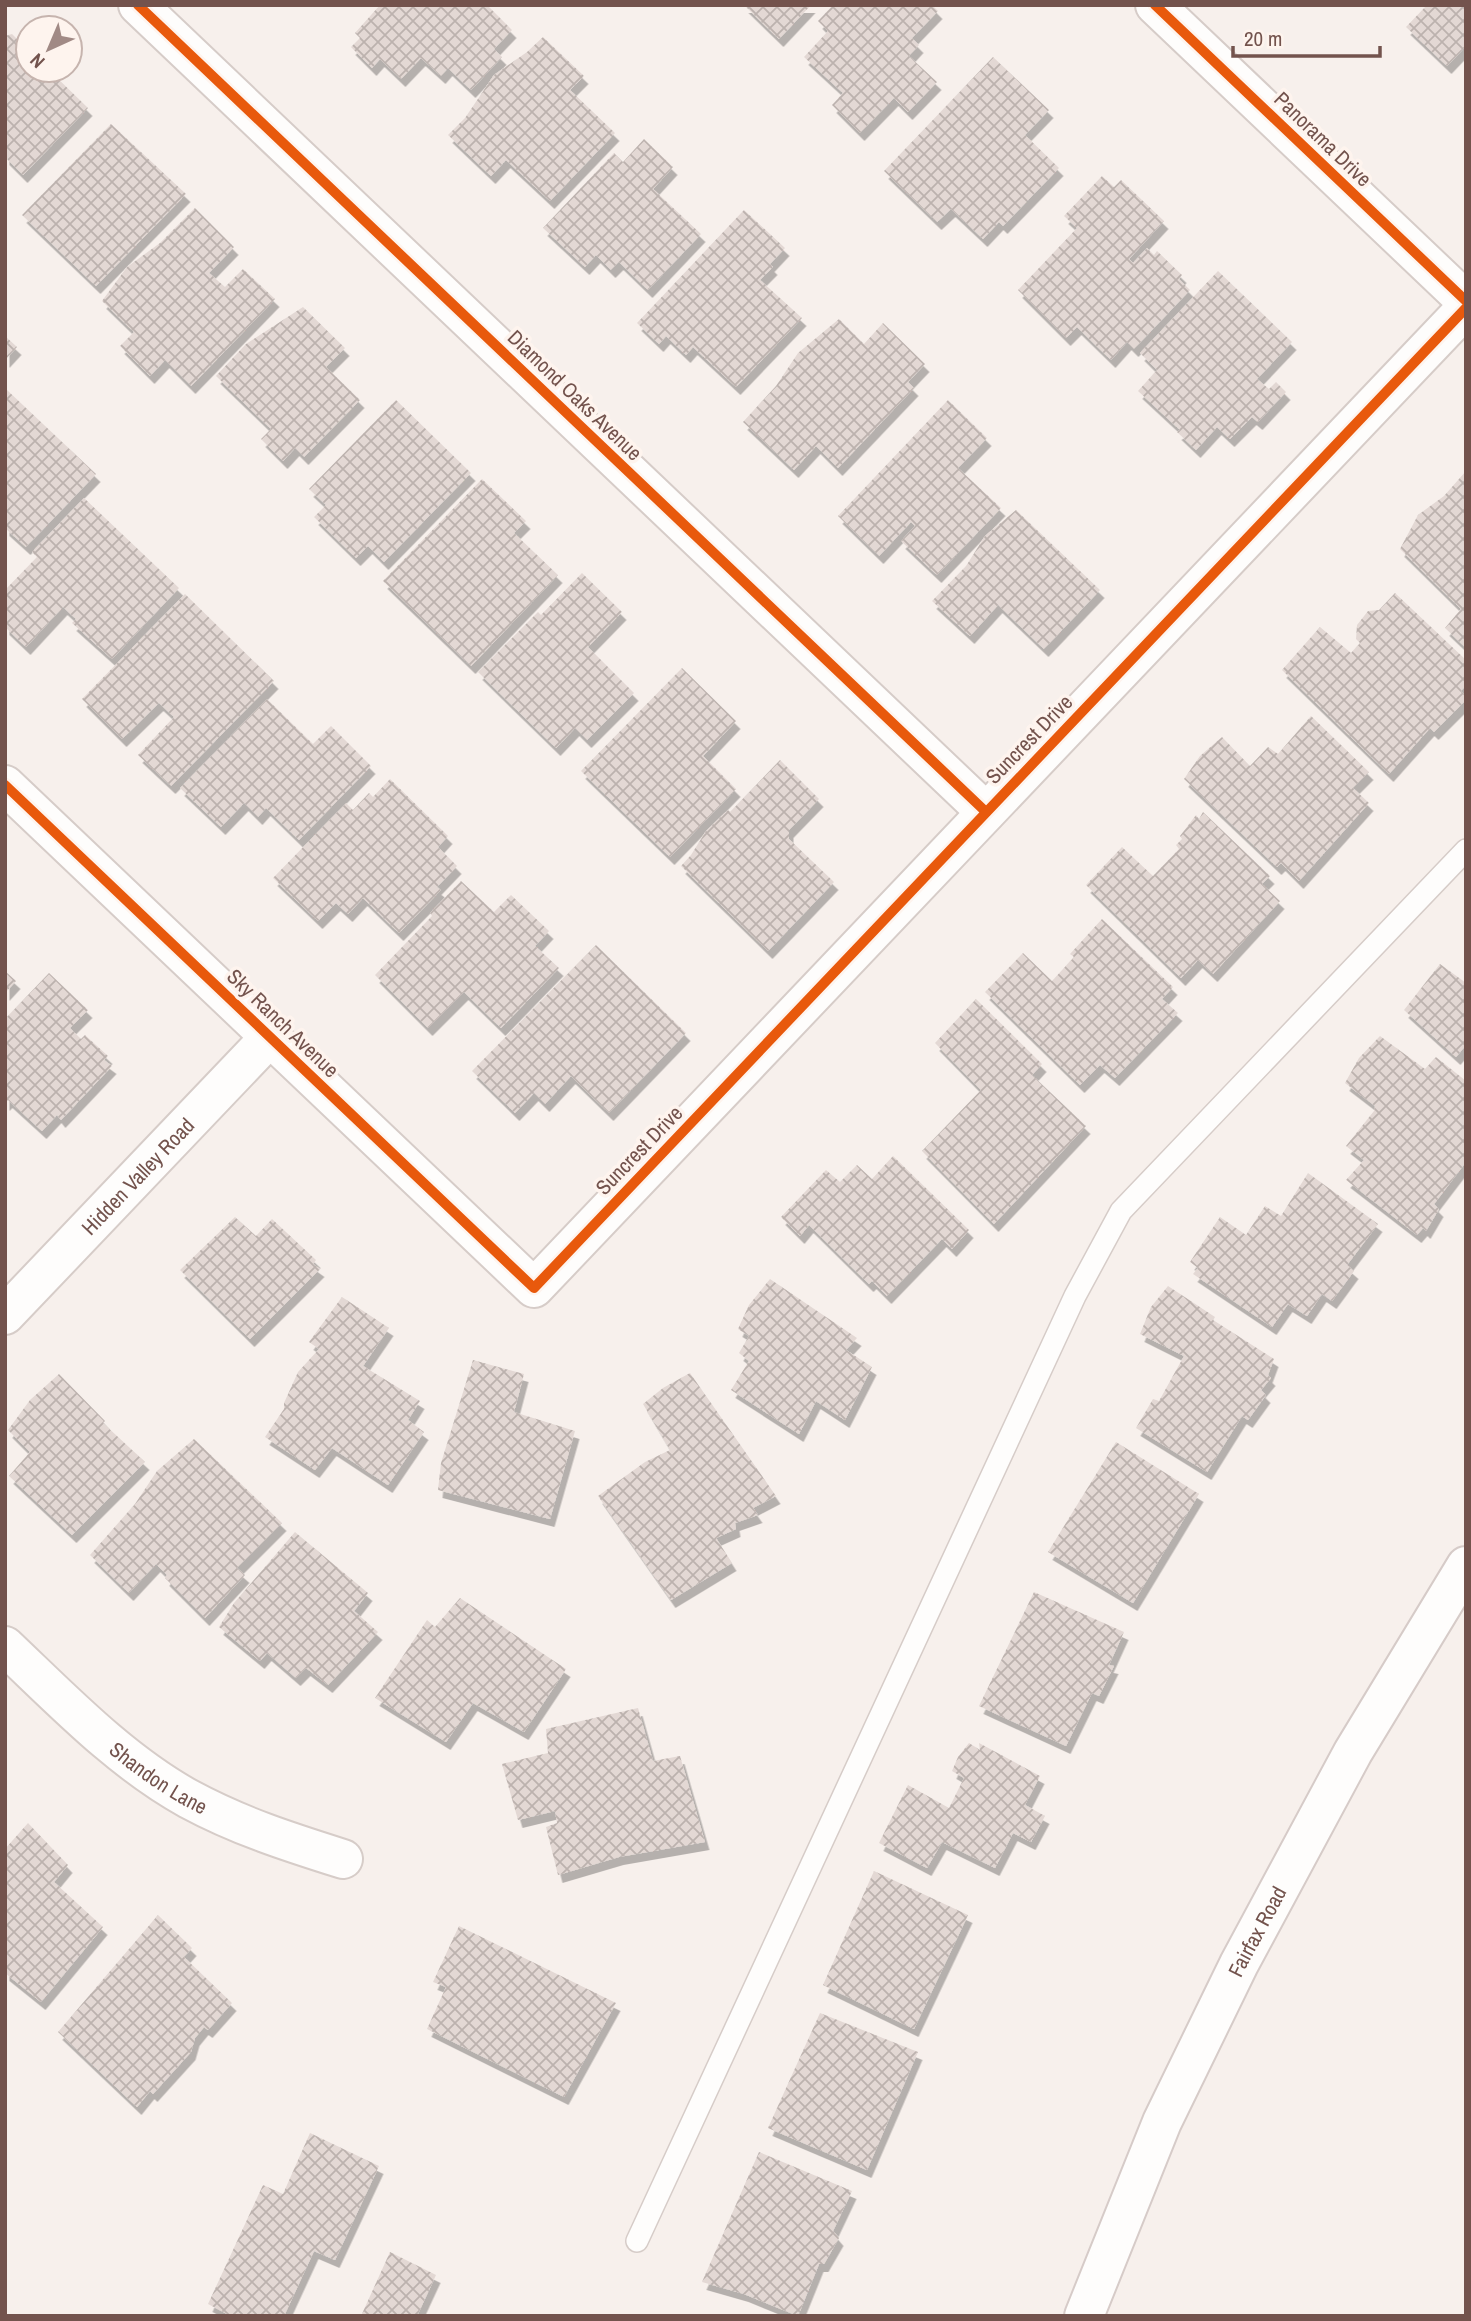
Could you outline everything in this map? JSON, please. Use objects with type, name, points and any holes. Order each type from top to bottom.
[{"type":"street","name":"Diamond Oaks Avenue","points":[[138,5],[986,812]]},
{"type":"street","name":"Panorama Drive","points":[[1155,5],[1466,301]]},
{"type":"street","name":"Suncrest Drive","points":[[534,1288],[1466,308]]},
{"type":"street","name":"Sky Ranch Avenue","points":[[5,785],[534,1288]]},
{"type":"street","name":"Hidden Valley Road","points":[[5,1315],[270,1037]]},
{"type":"street","name":"Fairfax Road","points":[[1084,2316],[1162,2122],[1239,1964],[1353,1752],[1466,1566]]},
{"type":"street","name":"Shandon Lane","points":[[5,1646],[123,1754],[187,1798],[258,1832],[342,1859]]},
{"type":"lane","points":[[637,2241],[1069,1308],[1121,1211],[1466,850]]},
{"type":"building","points":[[380,5],[487,5],[512,30],[494,49],[502,57],[471,90],[448,68],[441,76],[421,58],[401,79],[380,59],[372,68],[351,47],[360,38],[355,33]]},
{"type":"building","points":[[744,5],[811,5],[779,39]]},
{"type":"building","points":[[833,5],[932,5],[938,11],[912,38],[919,45],[909,56],[937,82],[908,112],[894,98],[860,133],[832,105],[843,93],[804,57],[828,31],[818,21]]},
{"type":"building","points":[[1427,5],[1466,5],[1466,46],[1447,66],[1406,27]]},
{"type":"building","points":[[5,36],[14,36],[14,84],[63,84],[88,108],[23,175],[5,157]]},
{"type":"building","points":[[543,37],[584,76],[570,90],[615,133],[550,201],[506,160],[491,176],[448,135],[465,118],[494,75]]},
{"type":"building","points":[[993,57],[1049,110],[1025,135],[1059,168],[1003,226],[999,222],[983,239],[951,209],[937,222],[884,171]]},
{"type":"building","points":[[111,124],[186,194],[96,286],[22,215]]},
{"type":"building","points":[[644,139],[673,167],[653,189],[701,234],[648,290],[619,262],[611,270],[596,255],[585,267],[543,228],[614,153],[623,162]]},
{"type":"building","points":[[1102,176],[1114,187],[1121,180],[1164,221],[1129,259],[1133,263],[1147,248],[1154,255],[1157,251],[1182,275],[1179,279],[1190,290],[1134,349],[1127,342],[1111,360],[1077,327],[1066,338],[1018,290],[1077,228],[1064,216]]},
{"type":"building","points":[[195,208],[234,247],[209,273],[225,287],[243,269],[275,299],[191,386],[165,360],[150,376],[120,346],[134,332],[102,301],[127,267],[160,243]]},
{"type":"building","points":[[744,210],[785,248],[770,264],[773,267],[760,280],[802,318],[736,387],[693,347],[686,355],[666,336],[659,344],[637,323]]},
{"type":"building","points":[[1218,271],[1292,342],[1257,379],[1269,389],[1276,382],[1286,392],[1258,422],[1252,417],[1230,439],[1217,427],[1196,450],[1177,432],[1180,430],[1138,391],[1157,370],[1140,353]]},
{"type":"building","points":[[303,307],[345,348],[326,367],[360,400],[304,457],[295,448],[283,461],[261,439],[271,429],[216,376],[246,344]]},
{"type":"building","points":[[839,319],[864,344],[883,323],[925,364],[908,382],[914,388],[838,468],[816,446],[794,470],[743,422],[776,386],[798,353]]},
{"type":"building","points":[[5,336],[17,347],[5,360]]},
{"type":"building","points":[[7,390],[96,474],[26,547],[5,528]]},
{"type":"building","points":[[396,400],[471,473],[384,562],[368,546],[356,558],[314,517],[326,505],[309,489]]},
{"type":"building","points":[[948,400],[987,438],[958,468],[1001,508],[937,575],[901,541],[915,526],[911,522],[879,556],[838,516]]},
{"type":"building","points":[[1466,471],[1466,648],[1445,628],[1461,609],[1400,549],[1418,515],[1444,496]]},
{"type":"building","points":[[482,479],[526,521],[514,533],[558,575],[471,666],[383,581]]},
{"type":"building","points":[[84,498],[179,588],[112,659],[72,623],[76,619],[63,607],[26,647],[5,627],[5,590],[37,557],[32,552]]},
{"type":"building","points":[[1016,510],[1100,590],[1044,649],[998,605],[970,636],[932,601],[966,566],[985,536]]},
{"type":"building","points":[[582,573],[622,612],[588,647],[634,693],[587,740],[575,728],[556,748],[478,672],[538,612],[541,615]]},
{"type":"building","points":[[1395,593],[1466,660],[1466,685],[1461,691],[1466,700],[1434,732],[1430,728],[1389,774],[1282,670],[1320,627],[1351,653],[1360,643],[1356,639],[1357,625],[1368,611],[1379,610]]},
{"type":"building","points":[[185,594],[274,681],[171,786],[138,755],[174,717],[159,703],[122,739],[82,699]]},
{"type":"building","points":[[682,668],[736,721],[703,756],[736,789],[670,857],[581,771]]},
{"type":"building","points":[[267,699],[313,744],[331,726],[371,766],[299,840],[266,808],[258,817],[244,803],[221,827],[180,788]]},
{"type":"building","points":[[1311,716],[1369,772],[1353,788],[1369,803],[1299,881],[1281,863],[1277,867],[1184,779],[1200,756],[1222,737],[1250,766],[1268,747],[1278,754]]},
{"type":"building","points":[[780,760],[819,799],[789,830],[789,839],[834,882],[768,951],[681,866],[706,831],[728,810],[730,812]]},
{"type":"building","points":[[390,779],[448,836],[438,847],[457,866],[437,887],[441,890],[399,933],[363,898],[348,914],[336,903],[318,921],[273,878],[346,803],[353,810],[369,793],[373,797]]},
{"type":"building","points":[[1203,812],[1270,876],[1262,884],[1280,901],[1213,974],[1198,960],[1181,978],[1086,885],[1122,847],[1153,876],[1179,849],[1176,845],[1182,839],[1180,836],[1196,815],[1199,819]]},
{"type":"building","points":[[461,881],[494,912],[511,895],[549,931],[535,946],[559,968],[501,1028],[464,992],[428,1028],[375,975],[432,916],[430,913]]},
{"type":"building","points":[[1102,919],[1173,987],[1162,999],[1178,1013],[1115,1078],[1100,1065],[1080,1085],[985,992],[1023,953],[1052,981],[1074,957],[1070,954]]},
{"type":"building","points":[[596,945],[686,1033],[609,1113],[571,1076],[545,1104],[534,1093],[515,1113],[472,1071]]},
{"type":"building","points":[[1440,964],[1466,983],[1466,1045],[1456,1057],[1404,1010]]},
{"type":"building","points":[[5,971],[16,981],[5,993]]},
{"type":"building","points":[[49,973],[88,1010],[70,1028],[81,1039],[85,1035],[108,1056],[104,1060],[112,1066],[61,1120],[57,1115],[42,1131],[8,1100],[5,1103],[5,1019]]},
{"type":"building","points":[[976,999],[1042,1064],[1032,1075],[1086,1126],[994,1224],[922,1151],[981,1090],[935,1043]]},
{"type":"building","points":[[1380,1036],[1425,1069],[1436,1057],[1466,1081],[1466,1162],[1434,1204],[1439,1209],[1426,1231],[1423,1228],[1417,1235],[1346,1180],[1364,1160],[1346,1146],[1374,1111],[1375,1106],[1345,1083],[1359,1058]]},
{"type":"building","points":[[893,1156],[969,1230],[952,1249],[942,1239],[887,1296],[872,1281],[869,1284],[809,1225],[800,1236],[781,1217],[826,1170],[840,1182],[857,1165],[872,1179]]},
{"type":"building","points":[[1308,1173],[1378,1224],[1347,1265],[1354,1271],[1332,1301],[1322,1294],[1307,1316],[1288,1304],[1272,1327],[1193,1274],[1198,1268],[1190,1262],[1220,1217],[1246,1235],[1265,1206],[1281,1216]]},
{"type":"building","points":[[235,1217],[256,1236],[272,1219],[316,1260],[313,1264],[320,1269],[250,1339],[180,1270]]},
{"type":"building","points":[[770,1279],[857,1338],[846,1350],[872,1367],[845,1420],[816,1401],[799,1434],[731,1390],[749,1361],[739,1353],[749,1336],[738,1329],[749,1305]]},
{"type":"building","points":[[1168,1286],[1215,1317],[1213,1320],[1274,1359],[1268,1375],[1271,1378],[1261,1390],[1266,1395],[1248,1420],[1242,1416],[1207,1472],[1136,1428],[1153,1399],[1159,1401],[1184,1356],[1140,1334],[1151,1307]]},
{"type":"building","points":[[342,1297],[389,1328],[363,1366],[420,1401],[408,1420],[424,1432],[388,1485],[332,1448],[315,1470],[265,1437],[284,1409],[284,1403],[298,1372],[319,1349],[309,1342]]},
{"type":"building","points":[[473,1360],[524,1374],[514,1412],[575,1431],[550,1519],[438,1490],[441,1463]]},
{"type":"building","points":[[690,1373],[776,1496],[753,1508],[758,1515],[735,1523],[736,1529],[716,1538],[732,1563],[671,1600],[598,1496],[645,1462],[670,1450],[643,1404],[663,1388]]},
{"type":"building","points":[[59,1374],[105,1421],[103,1423],[145,1462],[72,1535],[9,1476],[30,1452],[8,1430],[30,1400]]},
{"type":"building","points":[[194,1439],[282,1523],[237,1568],[245,1575],[205,1618],[165,1578],[167,1575],[156,1564],[129,1593],[90,1555],[135,1504],[157,1471]]},
{"type":"building","points":[[1116,1442],[1199,1494],[1133,1603],[1048,1552]]},
{"type":"building","points":[[295,1532],[368,1593],[354,1611],[378,1632],[328,1685],[306,1668],[296,1678],[267,1653],[260,1661],[219,1627],[234,1603]]},
{"type":"building","points":[[1034,1592],[1124,1632],[1109,1665],[1114,1666],[1099,1696],[1092,1693],[1066,1746],[979,1706]]},
{"type":"building","points":[[460,1598],[566,1669],[524,1732],[473,1703],[446,1742],[375,1698],[427,1620],[435,1627]]},
{"type":"building","points":[[638,1708],[653,1761],[680,1756],[705,1842],[619,1857],[558,1875],[546,1827],[557,1823],[555,1811],[518,1820],[502,1764],[548,1753],[546,1729]]},
{"type":"building","points":[[969,1743],[980,1750],[979,1743],[1040,1776],[1025,1805],[1045,1816],[1031,1842],[1013,1833],[995,1868],[942,1842],[927,1868],[879,1843],[908,1785],[949,1808],[964,1778],[952,1771],[958,1757]]},
{"type":"building","points":[[28,1823],[68,1865],[54,1882],[103,1927],[41,2002],[5,1973],[5,1849]]},
{"type":"building","points":[[874,1871],[968,1915],[914,2029],[823,1985]]},
{"type":"building","points":[[158,1915],[192,1948],[184,1957],[232,2003],[208,2030],[204,2027],[195,2038],[191,2052],[153,2094],[150,2091],[137,2107],[58,2032]]},
{"type":"building","points":[[459,1926],[616,2003],[564,2097],[427,2029],[446,1987],[433,1982]]},
{"type":"building","points":[[820,2013],[918,2052],[867,2170],[768,2128]]},
{"type":"building","points":[[310,2133],[379,2166],[335,2260],[314,2251],[284,2316],[231,2316],[208,2304],[263,2185],[283,2194]]},
{"type":"building","points":[[759,2152],[852,2191],[833,2231],[839,2238],[824,2264],[819,2264],[798,2316],[744,2294],[702,2282]]},
{"type":"building","points":[[390,2252],[436,2275],[417,2316],[361,2316]]},
{"type":"cycle path","points":[[138,5],[986,812]]},
{"type":"cycle path","points":[[1155,5],[1466,301]]},
{"type":"cycle path","points":[[5,785],[534,1288],[1466,308]]}]
